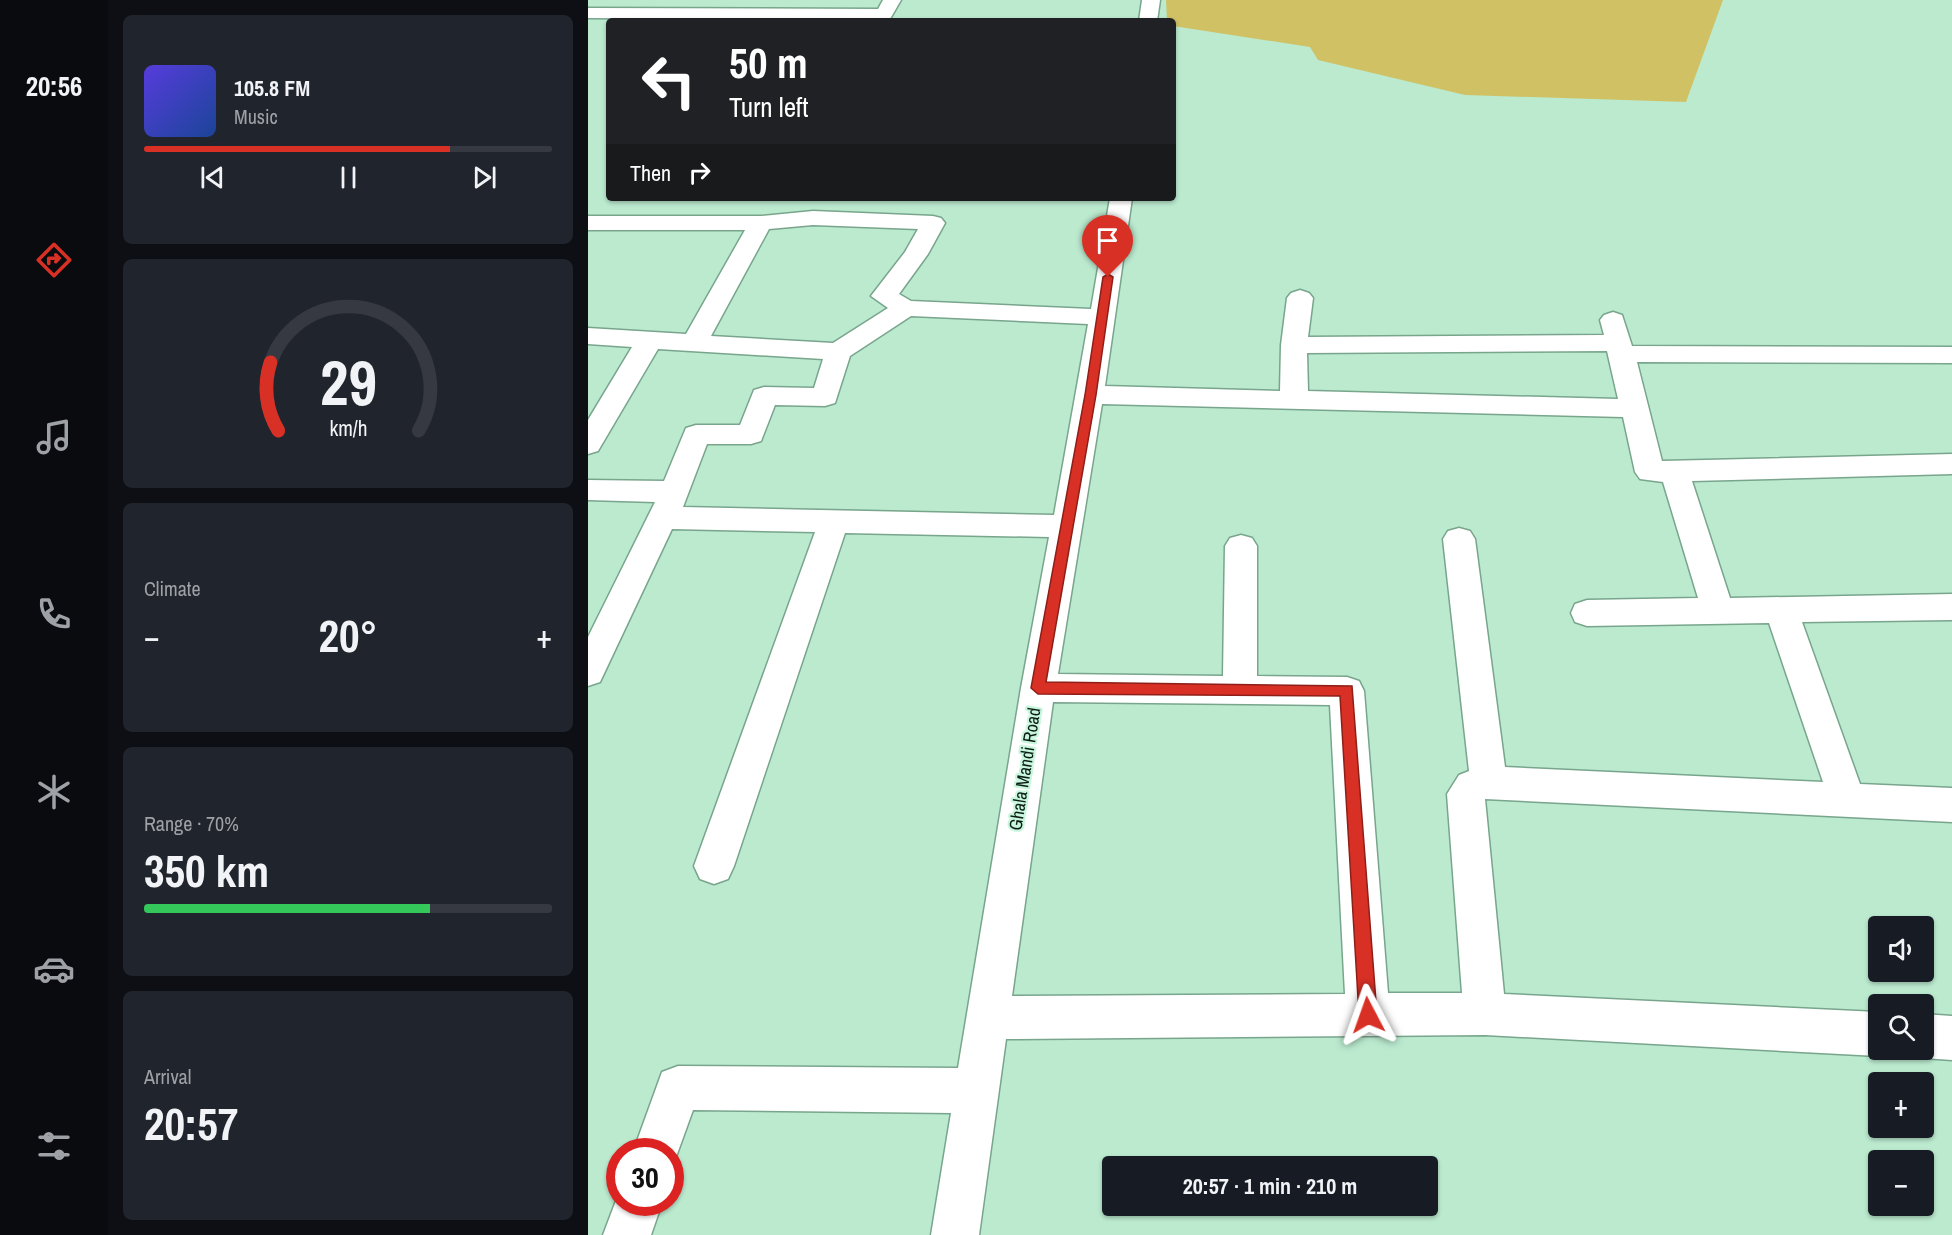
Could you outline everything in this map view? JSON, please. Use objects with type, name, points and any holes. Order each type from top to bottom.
[{"type":"street","points":[[588,13],[640,0]]},
{"type":"street","points":[[1148,18],[1151,0]]},
{"type":"street","points":[[588,13],[764,17],[886,12]]},
{"type":"street","points":[[624,222],[639,201]]},
{"type":"street","points":[[693,344],[772,222],[791,201]]},
{"type":"street","name":"Ghala Mandi Road","points":[[955,1235],[1038,688],[1090,395],[1120,201]]},
{"type":"street","points":[[588,223],[772,222],[813,218],[933,223],[916,254],[884,296],[906,308],[1102,317]]},
{"type":"street","points":[[1294,401],[1294,345],[1300,298]]},
{"type":"street","points":[[588,336],[838,352],[906,308]]},
{"type":"street","points":[[1294,345],[1617,339],[1952,356]]},
{"type":"street","points":[[1617,339],[1650,472],[1952,464]]},
{"type":"street","points":[[588,444],[649,341]]},
{"type":"street","points":[[588,672],[601,621],[668,505],[696,435],[751,434],[764,396],[825,397],[838,352]]},
{"type":"street","points":[[1090,395],[1634,408]]},
{"type":"street","points":[[1674,471],[1718,610]]},
{"type":"street","points":[[588,490],[668,505],[834,521],[1067,526]]},
{"type":"street","points":[[714,866],[834,521]]},
{"type":"street","points":[[1459,538],[1489,782]]},
{"type":"street","points":[[1240,691],[1241,546]]},
{"type":"street","points":[[1587,613],[1952,607]]},
{"type":"street","points":[[1781,610],[1847,800]]},
{"type":"street","points":[[1038,688],[1347,690],[1368,1015]]},
{"type":"street","points":[[1485,1014],[1466,794],[1472,786],[1489,782],[1952,805]]},
{"type":"street","points":[[987,1018],[1485,1014],[1868,1033]]},
{"type":"street","points":[[1934,1037],[1952,1038]]},
{"type":"street","points":[[661,1138],[678,1088],[976,1091]]},
{"type":"street","points":[[627,1235],[634,1216]]},
{"type":"shaded area","points":[[1166,0],[1723,0],[1686,102],[1465,95],[1318,60],[1310,47],[1176,26],[1176,18],[1167,18]]},
{"type":"route","points":[[1108,277],[1090,395],[1038,688],[1347,690],[1368,1015]]}]
